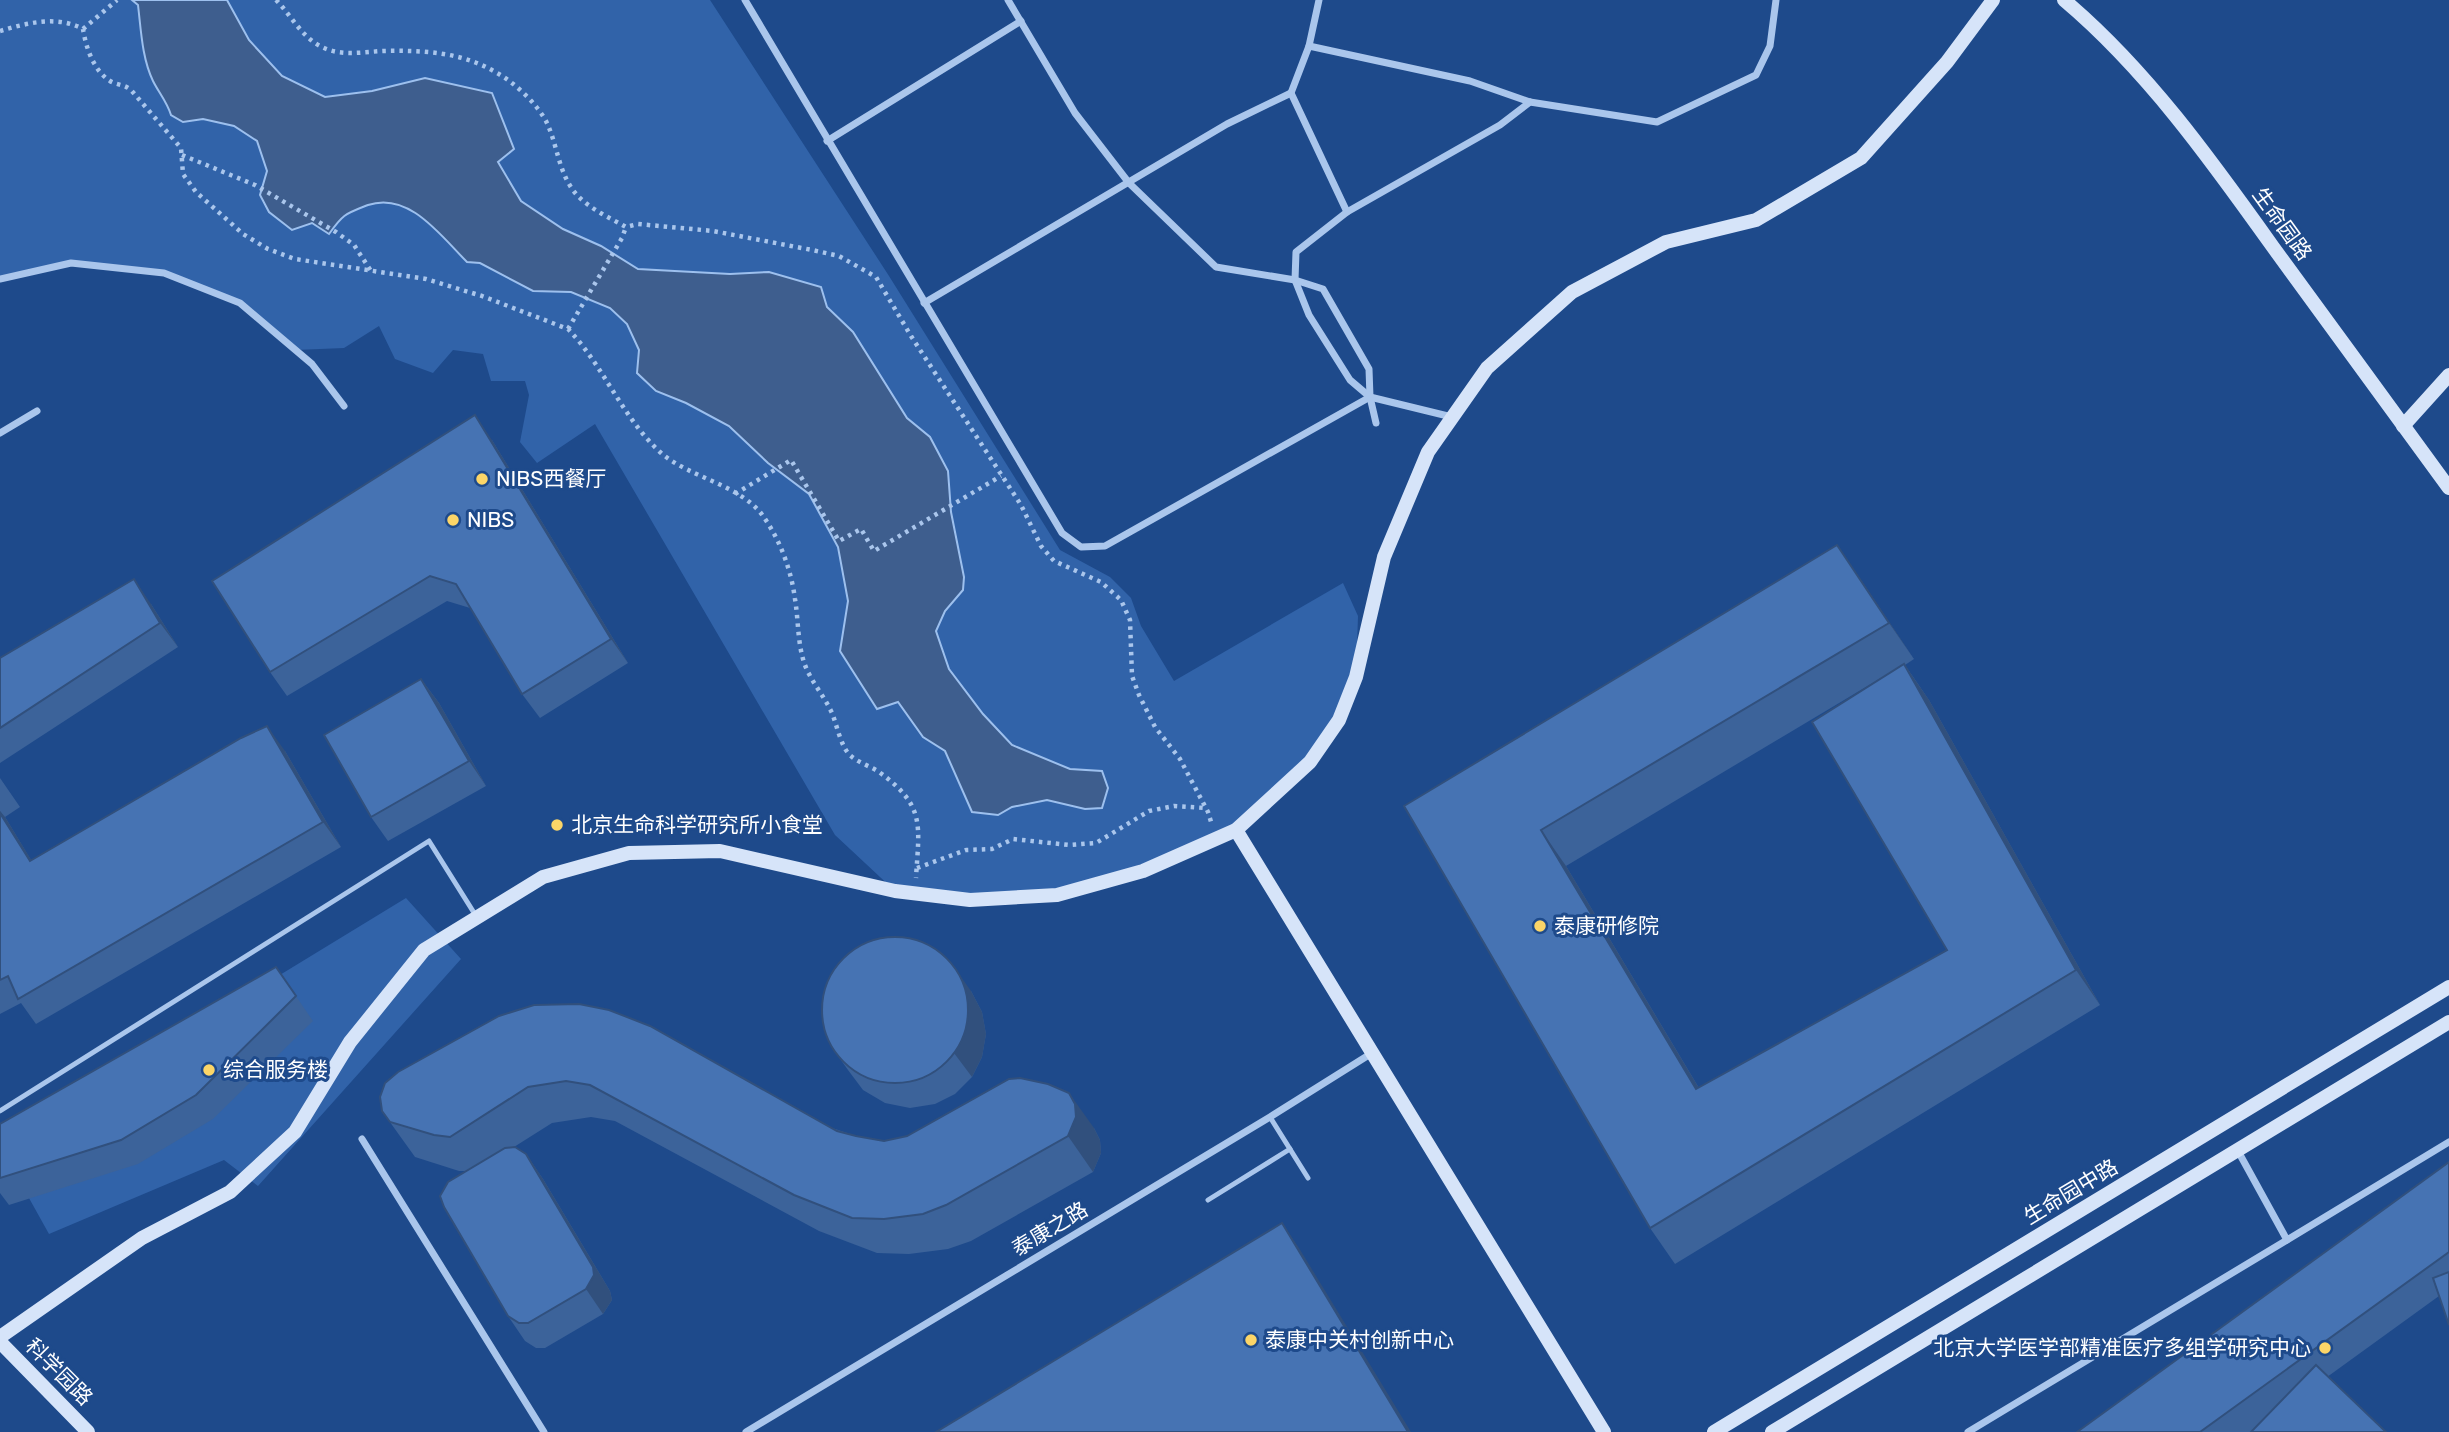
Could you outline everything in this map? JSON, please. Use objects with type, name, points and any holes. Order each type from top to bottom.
[{"type":"street","points":[[745,0],[1062,533],[1081,547],[1105,547],[1370,397]]},
{"type":"street","points":[[1008,0],[1075,113],[1129,183],[1216,267],[1295,280],[1322,289],[1369,369],[1370,397],[1376,423]]},
{"type":"street","points":[[924,303],[1227,124],[1291,93],[1310,46],[1320,0]]},
{"type":"street","points":[[1310,46],[1470,81],[1530,102],[1657,122],[1756,75],[1770,46],[1776,0]]},
{"type":"street","points":[[0,1337],[142,1238],[230,1192],[295,1132],[350,1042],[424,950],[543,877],[629,853],[720,851],[895,891],[970,900],[1057,895],[1143,871],[1236,830],[1310,762],[1339,720],[1356,677],[1384,557],[1428,452],[1487,368],[1572,292],[1666,242],[1756,220],[1861,158],[1947,62],[1993,0]]},
{"type":"street","name":"生命园路","points":[[2064,0],[2085,18],[2136,72],[2194,140],[2449,488]]},
{"type":"street","points":[[827,141],[1021,22]]},
{"type":"street","points":[[1291,93],[1347,212]]},
{"type":"street","points":[[1452,417],[1370,397],[1350,380],[1308,315],[1295,280],[1296,252],[1347,212],[1500,125],[1530,102]]},
{"type":"street","points":[[0,279],[71,262],[164,273],[240,303],[312,364],[344,406]]},
{"type":"street","points":[[2403,426],[2449,375]]},
{"type":"street","points":[[0,433],[37,411]]},
{"type":"street","points":[[1236,830],[1604,1432]]},
{"type":"street","name":"生命园中路","points":[[1714,1432],[2449,987]]},
{"type":"street","points":[[1772,1432],[2449,1022]]},
{"type":"street","name":"泰康之路","points":[[746,1432],[1270,1117],[1371,1053]]},
{"type":"street","points":[[362,1139],[544,1432]]},
{"type":"street","points":[[1968,1432],[2449,1142]]},
{"type":"street","points":[[2238,1151],[2287,1240]]},
{"type":"street","name":"科学园路","points":[[0,1342],[88,1432]]},
{"type":"lane","points":[[0,1111],[429,841],[477,918]]},
{"type":"lane","points":[[1270,1117],[1308,1178]]},
{"type":"lane","points":[[1208,1200],[1290,1149]]},
{"type":"path","points":[[83,29],[117,0]]},
{"type":"path","points":[[276,0],[304,33],[321,47],[345,53],[414,50],[443,53],[471,59],[500,74],[537,107],[547,123],[565,177],[576,195],[626,227],[638,224],[713,231],[839,256],[876,277],[918,347],[1021,505],[1041,547],[1054,561],[1101,582],[1121,600],[1130,620],[1132,676],[1139,695],[1156,727],[1180,759],[1206,808],[1216,839]]},
{"type":"path","points":[[0,30],[41,22],[75,25],[83,29],[93,60],[102,73],[111,82],[124,84],[131,90],[181,148],[183,174],[196,192],[243,234],[268,249],[295,259],[426,279],[568,329],[659,451],[681,467],[735,494],[760,512],[772,530],[788,565],[795,598],[798,635],[807,670],[831,710],[849,755],[878,772],[906,794],[919,818],[915,893]]},
{"type":"path","points":[[182,155],[255,184],[336,232],[354,245],[371,271]]},
{"type":"path","points":[[568,329],[626,227]]},
{"type":"path","points":[[735,494],[791,460],[839,541],[861,528],[874,551],[1001,476]]},
{"type":"path","points":[[917,868],[966,850],[992,849],[1013,839],[1069,845],[1096,843],[1149,811],[1174,806],[1206,808]]},
{"type":"shaded area","points":[[0,0],[710,0],[889,276],[1060,550],[1110,577],[1131,598],[1141,626],[1174,681],[1343,583],[1358,616],[1356,677],[1310,762],[1236,830],[1057,895],[970,900],[895,891],[835,835],[595,424],[537,463],[520,442],[529,395],[525,381],[491,381],[483,354],[453,350],[433,373],[395,359],[379,326],[344,348],[295,350],[240,303],[164,273],[71,263],[0,279]]},
{"type":"shaded area","points":[[132,0],[227,0],[249,40],[282,76],[325,97],[372,91],[425,78],[492,93],[514,149],[498,162],[521,201],[563,229],[601,246],[638,269],[730,274],[769,272],[821,287],[827,307],[853,332],[907,418],[930,437],[948,471],[951,512],[964,577],[963,590],[945,611],[936,631],[949,669],[983,714],[1012,745],[1070,769],[1102,771],[1108,788],[1102,808],[1085,809],[1047,800],[1012,807],[998,815],[972,812],[945,751],[923,737],[898,702],[877,709],[840,651],[848,601],[838,547],[809,494],[768,463],[729,426],[686,403],[656,391],[637,373],[639,350],[627,324],[610,308],[571,292],[533,291],[480,263],[467,262],[423,218],[397,204],[383,202],[354,211],[341,218],[329,234],[312,223],[292,230],[269,212],[260,195],[267,171],[257,141],[234,126],[203,119],[183,122],[171,115],[149,72],[142,44],[138,5]]},
{"type":"shaded area","points":[[406,898],[461,959],[258,1186],[224,1160],[49,1234],[0,1146]]},
{"type":"building","name":"NIBS","points":[[475,415],[611,639],[522,694],[456,584],[430,576],[270,672],[212,581]]},
{"type":"building","name":"泰康研修院","points":[[1837,545],[1889,623],[1541,830],[1696,1089],[1947,950],[1812,722],[1904,664],[2076,970],[1650,1228],[1404,806]]},
{"type":"building","points":[[134,579],[160,623],[0,728],[0,658]]},
{"type":"building","points":[[421,679],[469,761],[371,817],[324,735]]},
{"type":"building","points":[[267,726],[323,822],[18,999],[8,976],[0,980],[0,813],[30,861],[241,738]]},
{"type":"building","points":[[895,937],[923,943],[946,959],[962,982],[968,1010],[962,1038],[946,1061],[923,1077],[895,1083],[867,1077],[844,1061],[828,1038],[822,1010],[828,982],[844,959],[867,943]]},
{"type":"building","points":[[276,967],[296,996],[196,1095],[121,1140],[0,1178],[0,1124]]},
{"type":"building","points":[[579,1004],[609,1010],[650,1026],[837,1131],[856,1136],[884,1141],[907,1136],[1009,1079],[1020,1078],[1048,1084],[1069,1093],[1075,1104],[1076,1117],[1068,1136],[946,1205],[923,1214],[884,1219],[852,1218],[794,1195],[590,1085],[566,1081],[528,1087],[450,1137],[390,1122],[382,1111],[380,1097],[385,1083],[398,1072],[499,1016],[534,1005]]},
{"type":"building","points":[[515,1147],[526,1154],[593,1267],[594,1275],[586,1289],[528,1323],[519,1323],[508,1316],[440,1196],[448,1182],[505,1148]]},
{"type":"building","points":[[2449,1162],[2449,1252],[2200,1432],[2077,1432]]},
{"type":"building","name":"泰康中关村创新中心","points":[[1282,1223],[1408,1432],[936,1432]]},
{"type":"building","points":[[2449,1272],[2449,1325],[2433,1278]]},
{"type":"building","points":[[2316,1365],[2386,1432],[2251,1432]]},
{"type":"place","name":"NIBS西餐厅","points":[[482,479]]},
{"type":"place","name":"NIBS","points":[[453,520]]},
{"type":"place","name":"北京生命科学研究所小食堂","points":[[557,825]]},
{"type":"place","name":"泰康研修院","points":[[1540,926]]},
{"type":"place","name":"综合服务楼","points":[[209,1070]]},
{"type":"place","name":"泰康中关村创新中心","points":[[1251,1340]]},
{"type":"place","name":"北京大学医学部精准医疗多组学研究中心","points":[[2325,1348]]}]
